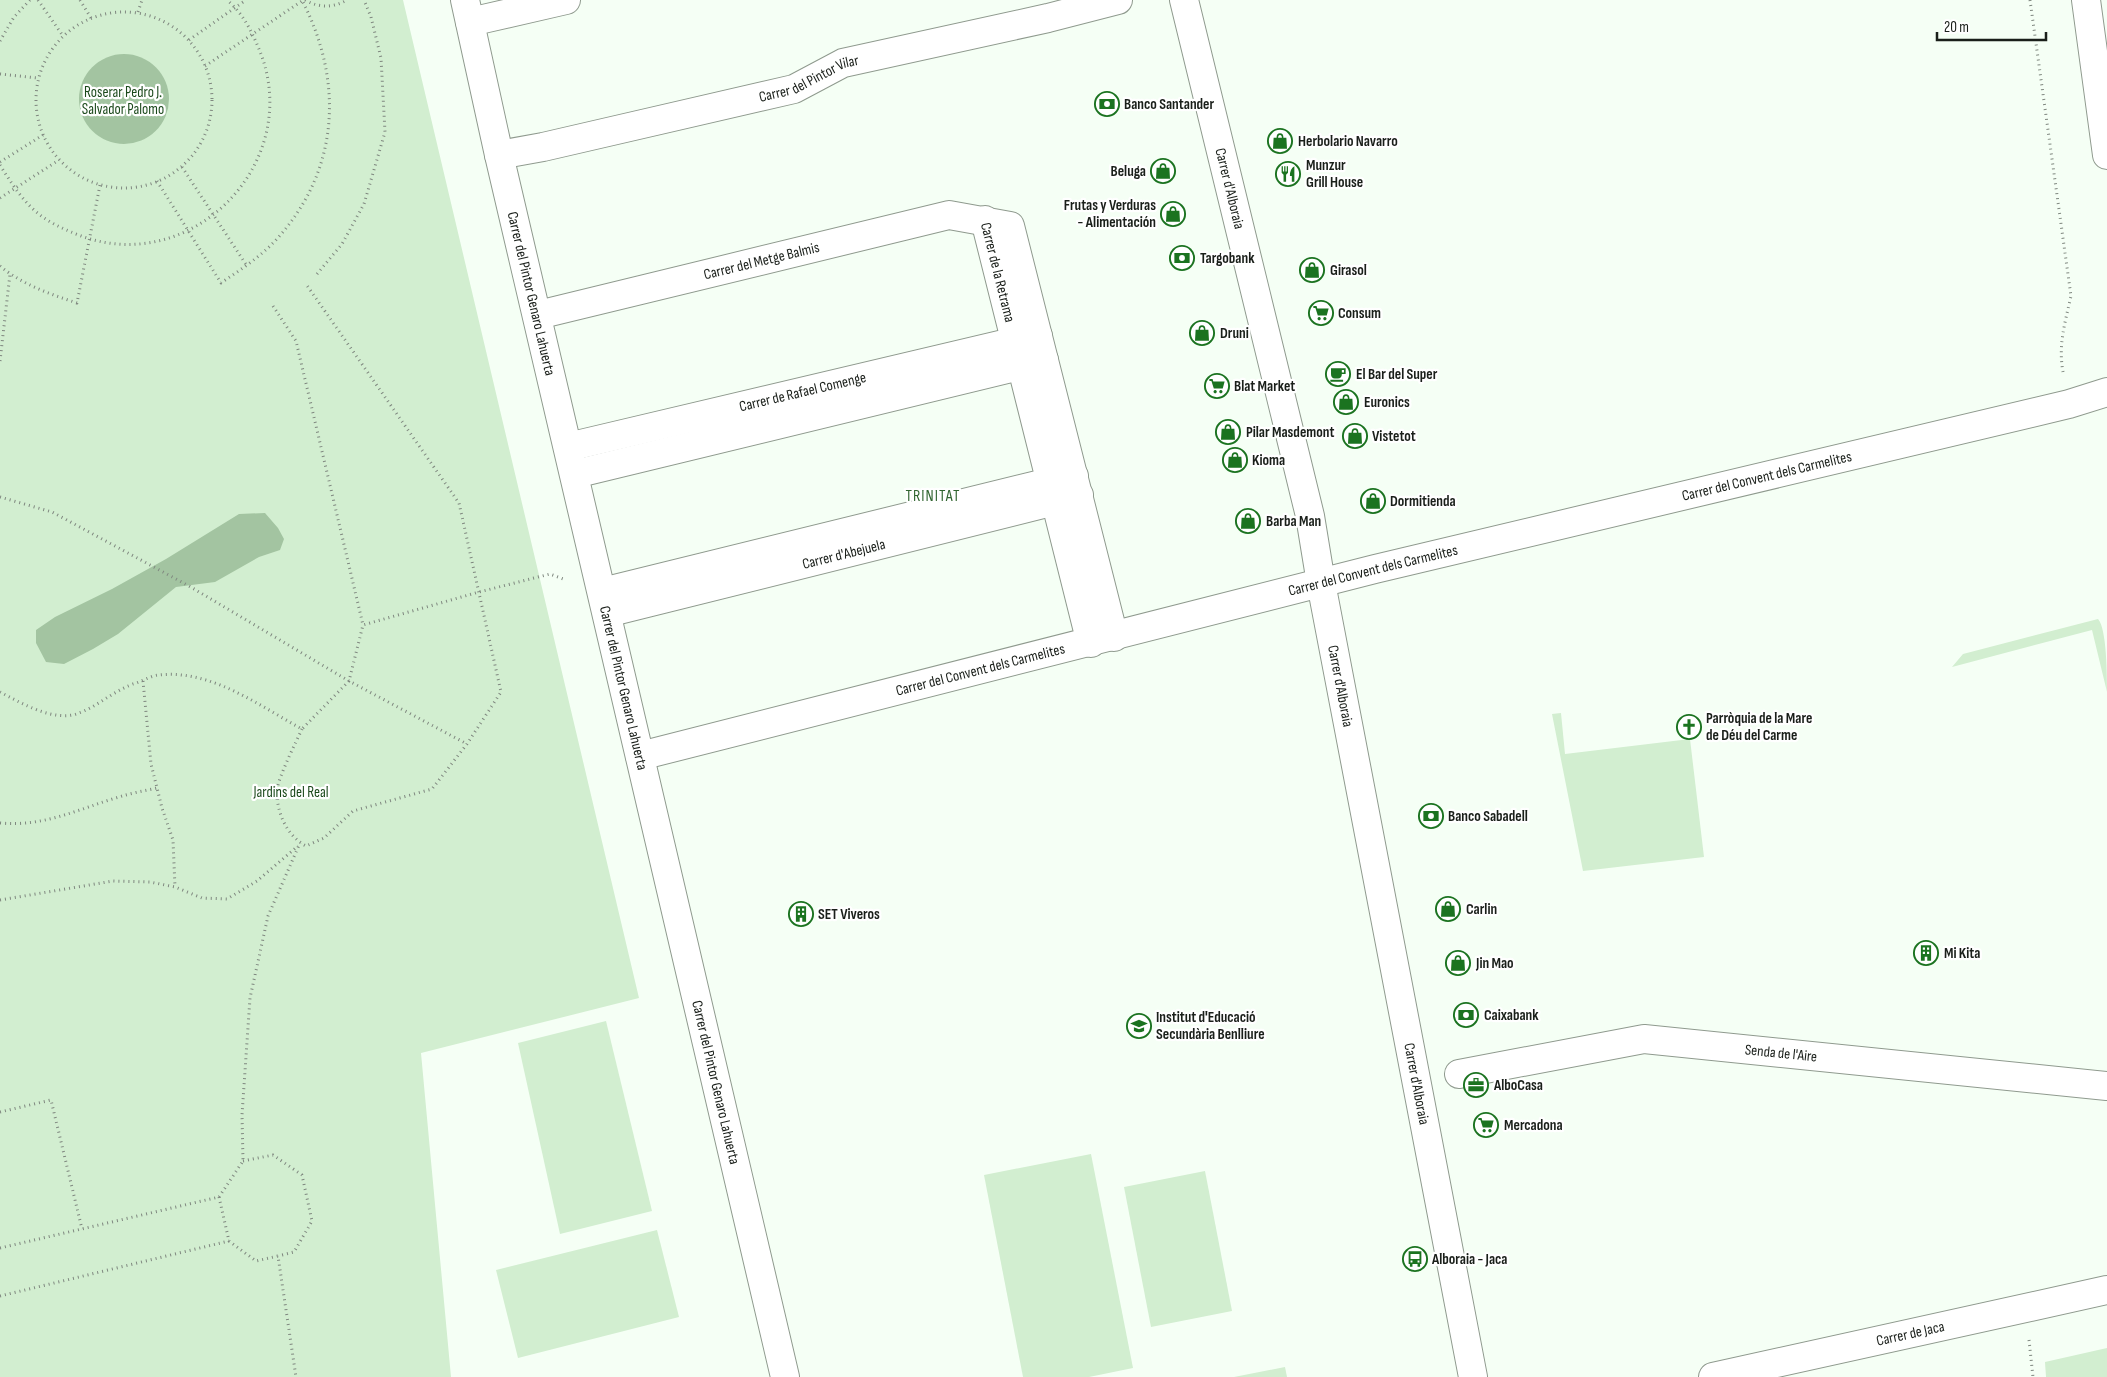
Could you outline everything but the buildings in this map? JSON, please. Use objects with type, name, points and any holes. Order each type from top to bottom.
[{"type":"street","points":[[467,11],[566,0]]},
{"type":"street","name":"Carrer del Pintor Vilar","points":[[499,155],[794,89],[843,63],[1048,18],[1118,0]]},
{"type":"street","name":"Carrer d'Alboraia","points":[[1184,0],[1310,516],[1321,583],[1473,1377]]},
{"type":"street","points":[[2086,0],[2107,155]]},
{"type":"street","name":"Carrer del Pintor Genaro Lahuerta","points":[[467,11],[785,1377]]},
{"type":"street","name":"Carrer del Metge Balmis","points":[[538,315],[949,215],[985,220]]},
{"type":"street","name":"Carrer de la Retrama","points":[[985,220],[1030,351],[1103,640]]},
{"type":"street","name":"Carrer de Rafael Comenge","points":[[568,448],[1030,351]]},
{"type":"street","name":"Carrer de Rafael Comenge","points":[[575,474],[1030,351]]},
{"type":"street","name":"Carrer del Convent dels Carmelites","points":[[640,756],[1103,640],[1321,583],[2070,404],[2107,392]]},
{"type":"street","name":"Carrer d'Abejuela","points":[[605,602],[1065,488]]},
{"type":"street","name":"Senda de l'Aire","points":[[1459,1074],[1644,1038],[2107,1086]]},
{"type":"street","name":"Carrer de Jaca","points":[[1714,1377],[2107,1290]]},
{"type":"path","points":[[0,41],[14,17],[30,0]]},
{"type":"path","points":[[38,0],[63,36]]},
{"type":"path","points":[[80,0],[91,18]]},
{"type":"path","points":[[138,12],[142,0]]},
{"type":"path","points":[[43,135],[0,163],[15,189],[35,210],[59,227],[90,240],[121,244],[156,242],[189,231],[214,215],[242,187],[261,152],[270,112],[268,72],[253,34],[236,7],[227,0]]},
{"type":"path","points":[[188,40],[246,0]]},
{"type":"path","points":[[303,0],[313,5],[327,7],[347,0]]},
{"type":"path","points":[[205,66],[303,0]]},
{"type":"path","points":[[157,181],[221,282],[247,266],[275,241],[298,212],[315,179],[326,144],[330,107],[327,70],[318,34],[303,0]]},
{"type":"path","points":[[317,274],[342,244],[364,204],[385,132],[381,58],[371,17],[364,0]]},
{"type":"path","points":[[2030,0],[2071,296],[2060,353],[2070,404]]},
{"type":"path","points":[[112,12],[138,12],[160,19],[179,30],[194,46],[205,66],[211,87],[212,109],[208,124],[196,150],[182,167],[157,181],[128,188],[100,185],[85,179],[59,160],[43,135],[36,107],[38,78],[48,55],[63,36],[91,18],[112,12]]},
{"type":"path","points":[[0,74],[38,78]]},
{"type":"path","points":[[0,198],[59,160]]},
{"type":"path","points":[[182,167],[247,266]]},
{"type":"path","points":[[0,266],[10,274],[42,292],[77,303],[100,185]]},
{"type":"path","points":[[0,360],[10,274]]},
{"type":"path","points":[[273,306],[296,341],[363,625],[349,681],[302,729],[277,790],[281,818],[294,839],[306,846],[324,838],[353,811],[432,789],[467,744],[501,692],[460,503],[306,284]]},
{"type":"path","points":[[0,497],[52,512],[189,586],[349,681],[467,744]]},
{"type":"path","points":[[363,625],[478,592],[550,574],[572,583]]},
{"type":"path","points":[[0,692],[31,708],[54,715],[78,714],[117,690],[157,676],[197,676],[232,690],[302,729]]},
{"type":"path","points":[[142,681],[151,764],[173,840],[176,887]]},
{"type":"path","points":[[0,823],[12,824],[47,821],[120,796],[157,788]]},
{"type":"path","points":[[0,900],[113,882],[150,882],[176,887],[202,898],[227,899],[257,880],[300,844]]},
{"type":"path","points":[[0,1248],[219,1197],[243,1161],[242,1115],[250,998],[268,916],[300,844]]},
{"type":"path","points":[[0,1112],[51,1100],[82,1229]]},
{"type":"path","points":[[219,1197],[229,1241],[256,1261],[294,1252],[312,1221],[302,1176],[273,1155],[243,1161]]},
{"type":"path","points":[[0,1296],[229,1241]]},
{"type":"path","points":[[278,1256],[296,1377]]},
{"type":"path","points":[[2028,1336],[2033,1377]]},
{"type":"green space","name":"Jardins del Real","points":[[0,0],[403,0],[639,998],[421,1053],[451,1377],[0,1377]]},
{"type":"green space","points":[[2098,619],[2105,642],[2107,692],[2092,630],[1952,667],[1963,654]]},
{"type":"green space","points":[[1561,713],[1565,754],[1690,739],[1704,857],[1583,871],[1552,714]]},
{"type":"green space","points":[[606,1021],[652,1211],[560,1234],[518,1043]]},
{"type":"green space","points":[[1091,1154],[1133,1368],[1089,1377],[1023,1377],[984,1175]]},
{"type":"green space","points":[[1205,1171],[1232,1311],[1151,1327],[1124,1187]]},
{"type":"green space","points":[[657,1230],[679,1317],[518,1358],[496,1270]]},
{"type":"green space","points":[[2107,1348],[2107,1377],[2046,1377],[2045,1362]]},
{"type":"green space","points":[[1285,1367],[1287,1377],[1234,1377]]},
{"type":"shaded area","points":[[124,54],[141,58],[156,67],[165,82],[169,99],[165,116],[156,131],[141,140],[124,144],[107,140],[92,131],[83,116],[79,99],[83,82],[92,67],[107,58]]},
{"type":"shaded area","points":[[265,513],[278,528],[284,539],[280,550],[259,557],[215,582],[176,587],[118,634],[93,649],[64,664],[46,662],[36,643],[36,630],[55,617],[112,589],[166,559],[239,514]]},
{"type":"place","name":"Banco Santander","points":[[1107,104]]},
{"type":"place","name":"Herbolario Navarro","points":[[1280,141]]},
{"type":"place","name":"Beluga","points":[[1163,171]]},
{"type":"place","name":"Munzur Grill House","points":[[1288,174]]},
{"type":"place","name":"Frutas y Verduras - Alimentación","points":[[1173,214]]},
{"type":"place","name":"Targobank","points":[[1182,258]]},
{"type":"place","name":"Girasol","points":[[1312,270]]},
{"type":"place","name":"Consum","points":[[1321,313]]},
{"type":"place","name":"Druni","points":[[1202,333]]},
{"type":"place","name":"El Bar del Super","points":[[1338,374]]},
{"type":"place","name":"Blat Market","points":[[1217,386]]},
{"type":"place","name":"Euronics","points":[[1346,402]]},
{"type":"place","name":"Pilar Masdemont","points":[[1228,432]]},
{"type":"place","name":"Vistetot","points":[[1355,436]]},
{"type":"place","name":"Kioma","points":[[1235,460]]},
{"type":"place","name":"Dormitienda","points":[[1373,501]]},
{"type":"place","name":"Barba Man","points":[[1248,521]]},
{"type":"place","name":"Parròquia de la Mare de Déu del Carme","points":[[1689,727]]},
{"type":"place","name":"Banco Sabadell","points":[[1431,816]]},
{"type":"place","name":"Carlin","points":[[1448,909]]},
{"type":"place","name":"SET Viveros","points":[[801,914]]},
{"type":"place","name":"Mi Kita","points":[[1926,953]]},
{"type":"place","name":"Jin Mao","points":[[1458,963]]},
{"type":"place","name":"Caixabank","points":[[1466,1015]]},
{"type":"place","name":"Institut d'Educació Secundària Benlliure","points":[[1139,1026]]},
{"type":"place","name":"AlboCasa","points":[[1476,1085]]},
{"type":"place","name":"Mercadona","points":[[1486,1125]]},
{"type":"place","name":"Alboraia - Jaca","points":[[1415,1259]]},
{"type":"district","name":"TRINITAT","points":[[933,496]]},
{"type":"park label","name":"Roserar Pedro J. Salvador Palomo","points":[[123,100]]}]
